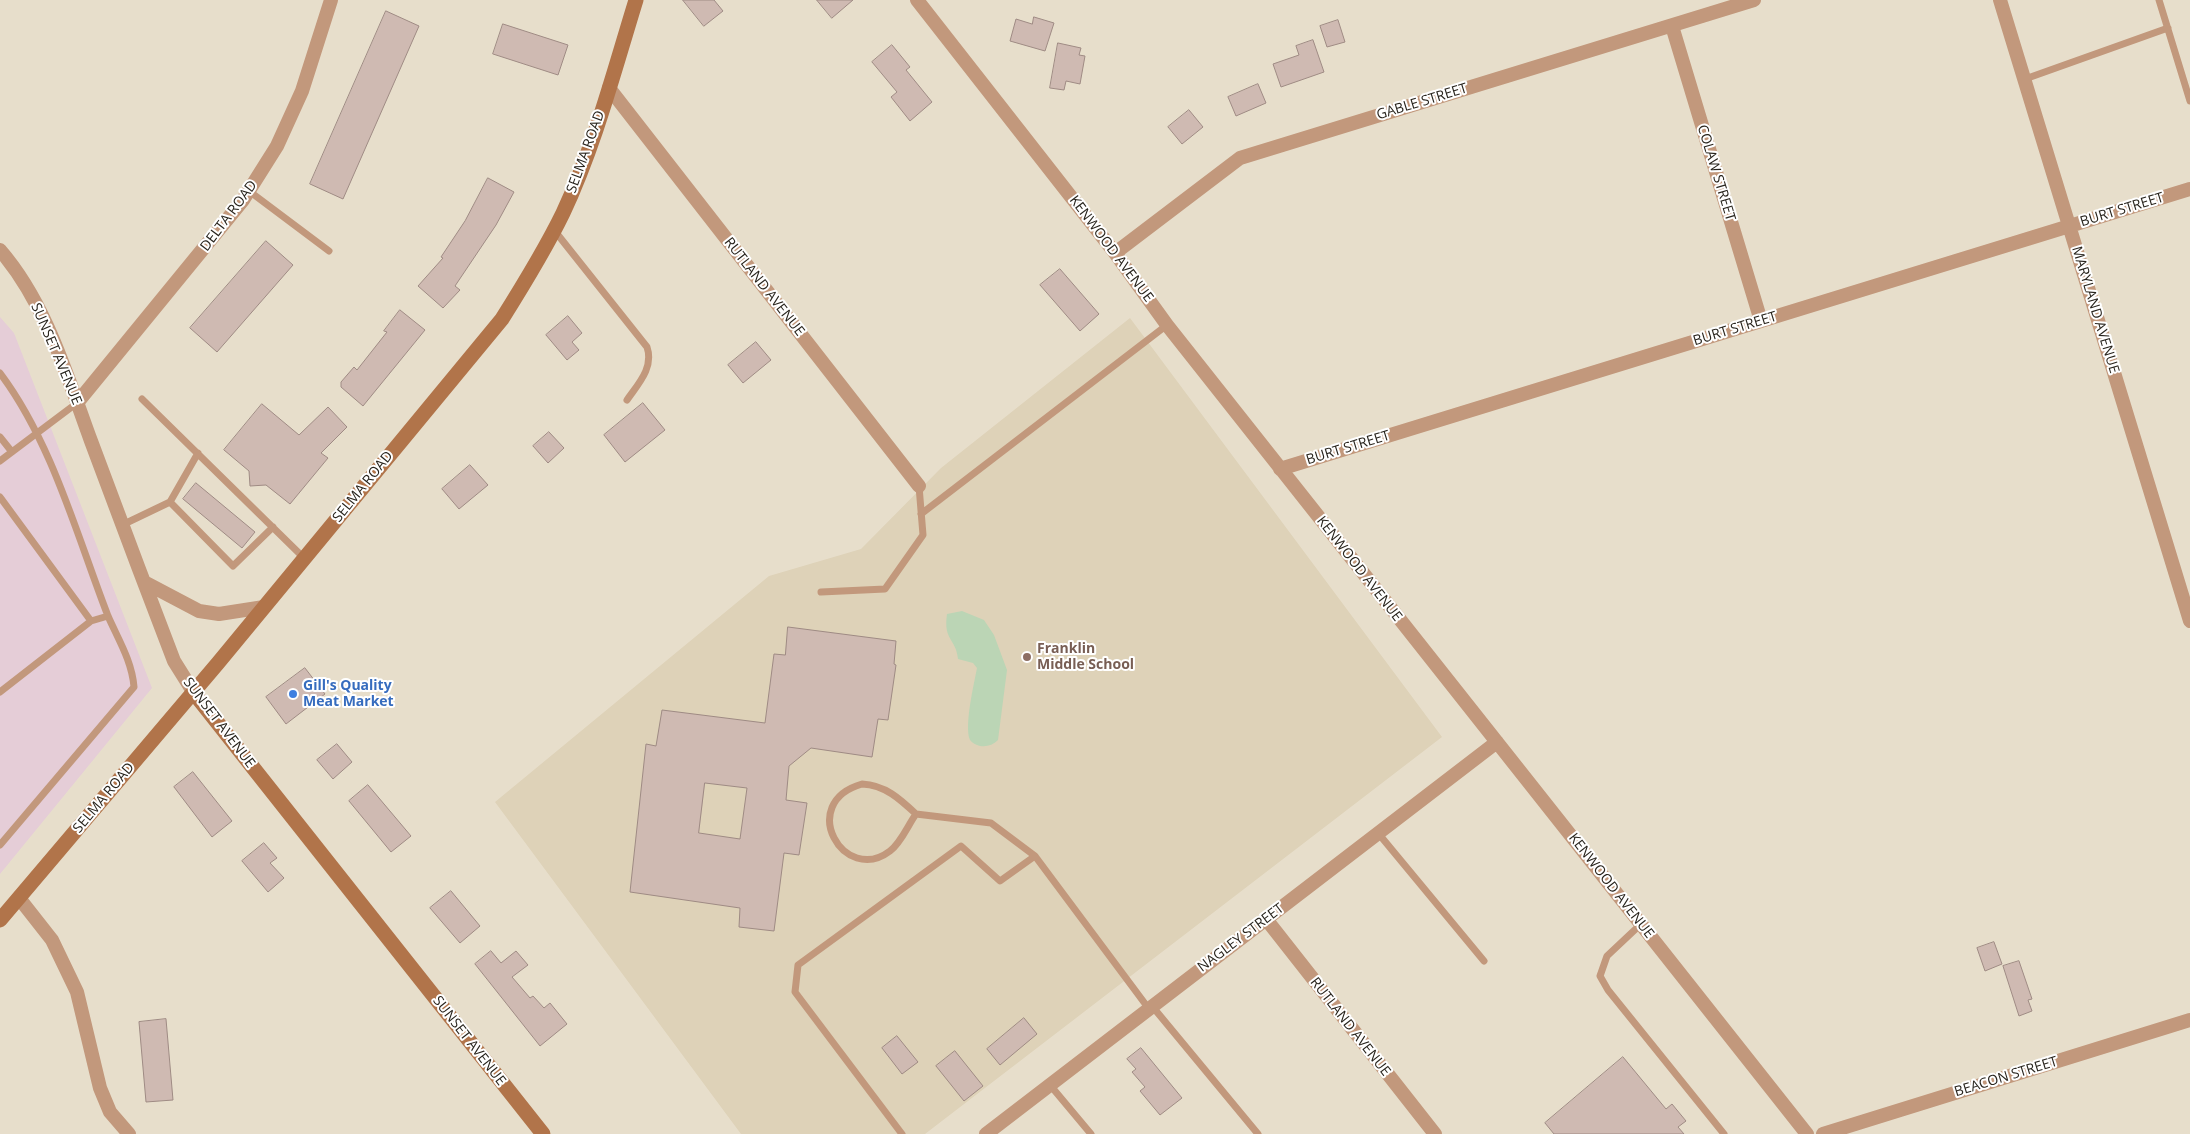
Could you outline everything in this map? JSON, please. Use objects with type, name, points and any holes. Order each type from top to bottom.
[{"type":"street","name":"DELTA ROAD","points":[[77,403],[204,249],[249,191],[277,146],[302,91],[331,0]]},
{"type":"street","name":"SELMA ROAD","points":[[0,920],[194,692],[502,319],[535,267],[584,164],[636,0]]},
{"type":"street","name":"KENWOOD AVENUE","points":[[917,0],[1280,468],[1807,1134]]},
{"type":"street","name":"GABLE STREET","points":[[1115,253],[1240,158],[1754,0]]},
{"type":"street","name":"MARYLAND AVENUE","points":[[2000,0],[2190,621]]},
{"type":"street","name":"COLAW STREET","points":[[1672,26],[1761,321]]},
{"type":"street","name":"RUTLAND AVENUE","points":[[609,88],[918,486]]},
{"type":"street","name":"BURT STREET","points":[[1280,468],[2190,189]]},
{"type":"street","name":"SUNSET AVENUE","points":[[0,250],[23,281],[40,312],[77,403],[174,661],[194,692],[543,1134]]},
{"type":"street","points":[[144,582],[199,611],[219,614],[264,607]]},
{"type":"street","name":"NAGLEY STREET","points":[[986,1134],[1497,742]]},
{"type":"street","points":[[19,898],[52,940],[77,992],[100,1088],[110,1112],[128,1134]]},
{"type":"street","name":"RUTLAND AVENUE","points":[[1266,920],[1435,1134]]},
{"type":"street","name":"BEACON STREET","points":[[1823,1134],[2190,1020]]},
{"type":"lane","points":[[2159,0],[2190,101]]},
{"type":"lane","points":[[2025,79],[2168,28]]},
{"type":"lane","points":[[249,191],[329,252]]},
{"type":"lane","points":[[554,230],[647,348],[651,357],[648,369],[627,400]]},
{"type":"lane","points":[[921,514],[1167,324]]},
{"type":"lane","points":[[0,373],[12,388],[36,433],[108,616],[133,671],[134,687],[0,845]]},
{"type":"lane","points":[[142,399],[305,558]]},
{"type":"lane","points":[[0,461],[77,403]]},
{"type":"lane","points":[[0,437],[12,452]]},
{"type":"lane","points":[[122,525],[170,502],[198,454]]},
{"type":"lane","points":[[821,592],[885,589],[923,535],[918,486]]},
{"type":"lane","points":[[0,497],[91,621]]},
{"type":"lane","points":[[170,502],[233,566],[273,527]]},
{"type":"lane","points":[[0,692],[91,621],[108,616]]},
{"type":"lane","points":[[916,814],[890,851],[879,857],[866,859],[854,857],[842,850],[834,840],[830,828],[830,816],[834,803],[846,790],[862,784],[874,784],[885,788],[916,814],[991,823],[1035,856],[1151,1008],[1258,1134]]},
{"type":"lane","points":[[1378,833],[1484,961]]},
{"type":"lane","points":[[902,1134],[795,992],[798,965],[961,846],[1000,881],[1035,856]]},
{"type":"lane","points":[[1641,924],[1607,956],[1600,976],[1608,990],[1724,1134]]},
{"type":"lane","points":[[1050,1085],[1091,1134]]},
{"type":"shaded area","points":[[0,317],[14,333],[152,688],[0,874]]},
{"type":"shaded area","name":"Franklin Middle School","points":[[1130,318],[1442,737],[925,1134],[741,1134],[495,802],[769,576],[861,549],[941,468]]},
{"type":"green space","points":[[962,611],[984,620],[994,635],[1007,670],[998,740],[987,746],[973,743],[968,734],[970,705],[977,668],[973,663],[958,659],[955,647],[948,635],[947,614]]},
{"type":"building","points":[[683,0],[714,0],[723,11],[704,26]]},
{"type":"building","points":[[817,0],[853,0],[832,18]]},
{"type":"building","points":[[386,11],[419,26],[343,199],[310,184]]},
{"type":"building","points":[[1034,17],[1054,23],[1045,51],[1010,41],[1016,19],[1032,24]]},
{"type":"building","points":[[1338,20],[1345,42],[1327,47],[1320,26]]},
{"type":"building","points":[[503,24],[568,45],[558,75],[493,54]]},
{"type":"building","points":[[1313,40],[1324,72],[1281,87],[1273,64],[1299,55],[1296,46]]},
{"type":"building","points":[[1058,43],[1081,48],[1079,55],[1085,56],[1080,84],[1066,81],[1064,90],[1050,88]]},
{"type":"building","points":[[892,45],[910,67],[906,70],[932,102],[910,121],[891,97],[897,92],[872,62]]},
{"type":"building","points":[[1258,84],[1266,103],[1236,116],[1228,97]]},
{"type":"building","points":[[1189,110],[1203,127],[1182,144],[1168,127]]},
{"type":"building","points":[[488,178],[514,192],[496,225],[455,286],[460,290],[443,308],[418,286],[443,258],[441,257],[465,221]]},
{"type":"building","points":[[266,241],[293,265],[217,352],[190,328]]},
{"type":"building","points":[[1060,269],[1099,314],[1080,331],[1040,285]]},
{"type":"building","points":[[400,310],[425,330],[363,406],[341,387],[341,382],[354,367],[357,370],[387,332],[384,331]]},
{"type":"building","points":[[568,316],[582,333],[572,342],[579,350],[567,360],[546,335]]},
{"type":"building","points":[[756,342],[771,360],[743,383],[728,365]]},
{"type":"building","points":[[643,403],[665,430],[625,462],[604,435]]},
{"type":"building","points":[[262,404],[299,435],[328,407],[347,427],[321,453],[328,458],[290,504],[266,485],[250,486],[249,471],[224,450]]},
{"type":"building","points":[[549,432],[564,448],[548,463],[533,446]]},
{"type":"building","points":[[470,465],[488,485],[459,509],[442,489]]},
{"type":"building","points":[[196,483],[255,532],[242,548],[183,499]]},
{"type":"building","points":[[788,627],[896,641],[894,664],[896,665],[888,720],[878,719],[872,757],[811,748],[789,766],[786,800],[807,803],[799,855],[784,853],[774,931],[739,927],[740,908],[630,892],[646,744],[656,746],[662,710],[765,723],[774,654],[785,655]],"holes":[[[705,783],[747,788],[740,839],[699,833]]]},
{"type":"building","points":[[305,668],[325,694],[286,724],[266,697]]},
{"type":"building","points":[[337,744],[352,762],[333,779],[317,760]]},
{"type":"building","points":[[193,772],[232,821],[212,837],[174,787]]},
{"type":"building","points":[[368,785],[411,836],[391,852],[349,801]]},
{"type":"building","points":[[264,843],[277,858],[270,863],[284,878],[268,892],[242,861]]},
{"type":"building","points":[[451,891],[480,926],[460,943],[430,908]]},
{"type":"building","points":[[1994,942],[2002,964],[1985,971],[1977,948]]},
{"type":"building","points":[[491,951],[501,963],[516,951],[528,965],[512,977],[530,998],[533,996],[544,1008],[550,1003],[567,1024],[540,1046],[475,964]]},
{"type":"building","points":[[2019,961],[2032,999],[2028,1000],[2032,1011],[2019,1016],[2003,966]]},
{"type":"building","points":[[1024,1018],[1037,1034],[1000,1065],[987,1049]]},
{"type":"building","points":[[166,1019],[173,1100],[146,1102],[139,1022]]},
{"type":"building","points":[[897,1036],[918,1062],[902,1074],[882,1048]]},
{"type":"building","points":[[1141,1048],[1182,1098],[1160,1115],[1140,1091],[1145,1087],[1132,1072],[1136,1069],[1127,1059]]},
{"type":"building","points":[[955,1051],[983,1086],[964,1101],[936,1066]]},
{"type":"building","points":[[1623,1057],[1666,1109],[1672,1104],[1686,1121],[1678,1127],[1684,1134],[1554,1134],[1545,1123]]},
{"type":"place","name":"Franklin Middle School","points":[[1027,657]]},
{"type":"place","name":"Gill's Quality Meat Market","points":[[293,694]]}]
